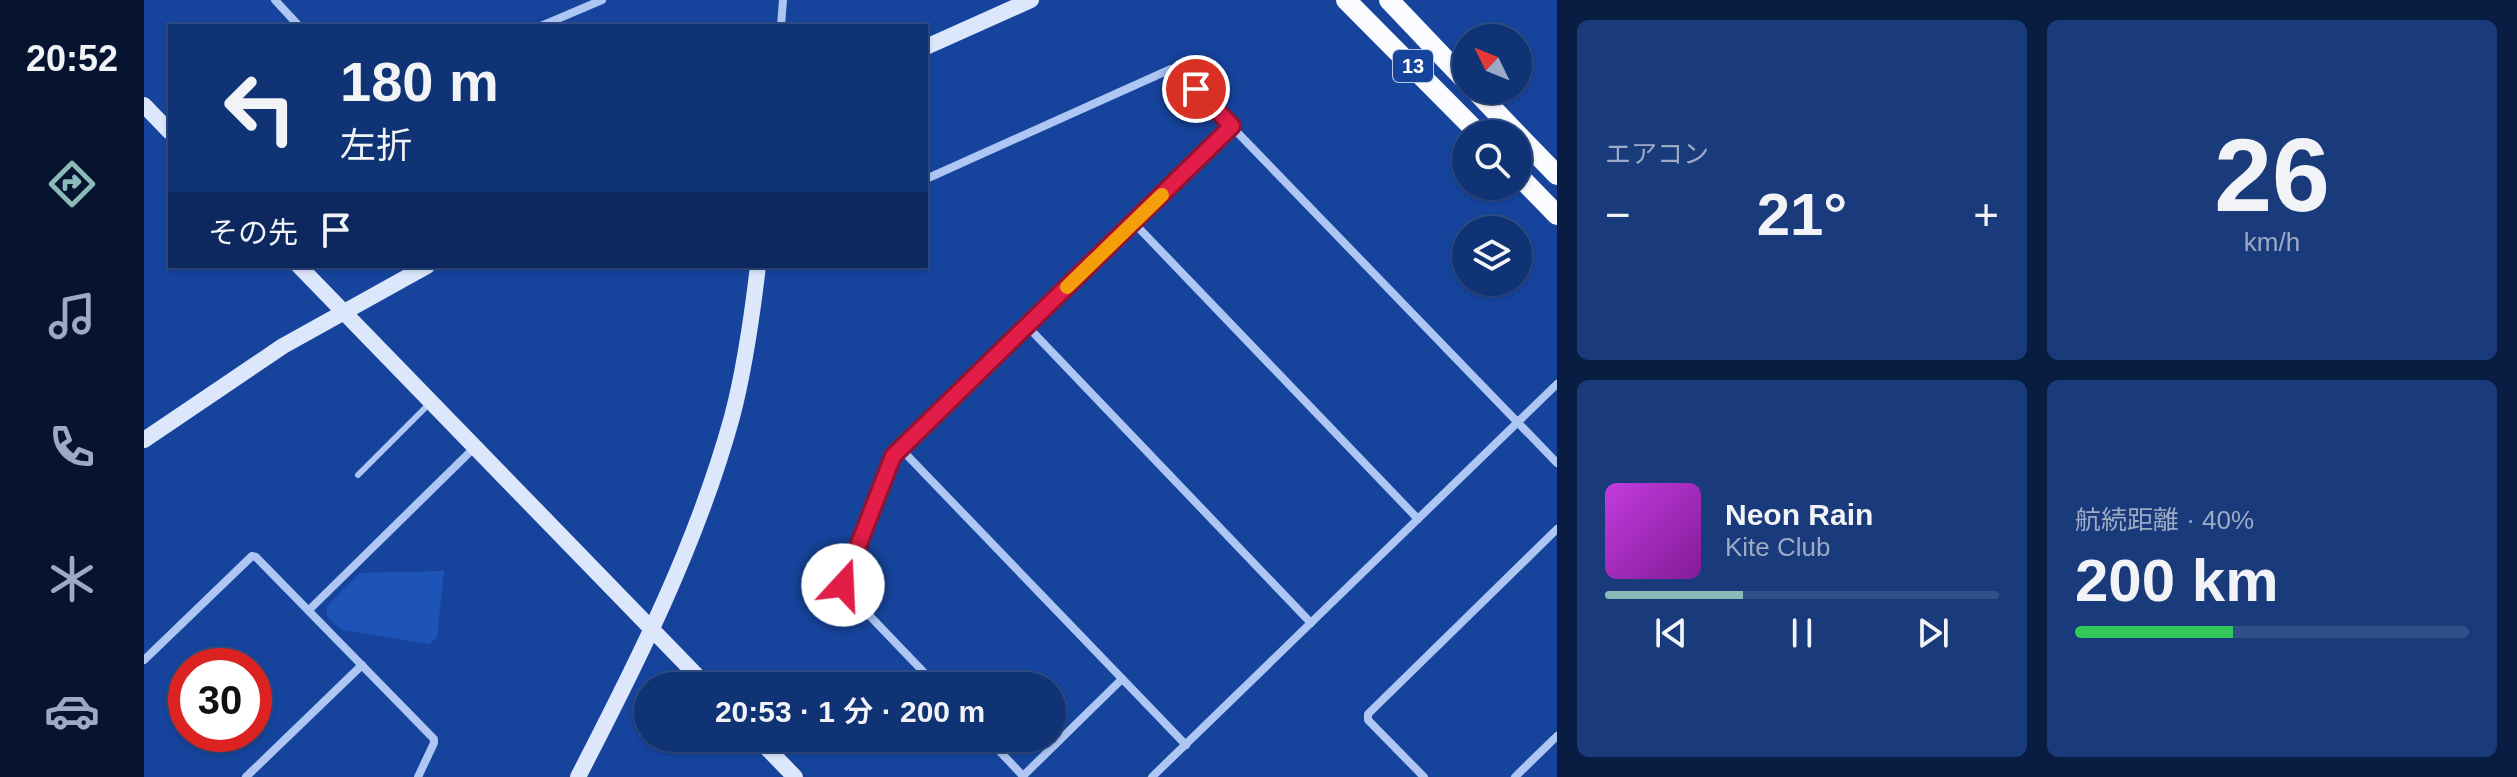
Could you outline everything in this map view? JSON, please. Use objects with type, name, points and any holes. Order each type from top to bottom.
[{"type":"main road","name":"13","points":[[1346,0],[1465,120]]},
{"type":"main road","name":"13","points":[[1389,0],[1452,66]]},
{"type":"main road","points":[[1489,104],[1504,120]]},
{"type":"main road","points":[[1532,149],[1557,175]]},
{"type":"main road","points":[[1532,189],[1557,215]]},
{"type":"street","points":[[275,0],[297,24]]},
{"type":"street","points":[[546,24],[602,0]]},
{"type":"street","points":[[781,24],[783,0]]},
{"type":"street","points":[[928,46],[1031,0]]},
{"type":"street","points":[[928,178],[1171,69],[1178,71],[1557,463]]},
{"type":"street","points":[[144,105],[168,130]]},
{"type":"street","points":[[924,672],[843,588],[842,583],[893,456],[1232,126]]},
{"type":"street","points":[[1133,222],[1418,519]]},
{"type":"street","points":[[301,268],[694,672]]},
{"type":"street","points":[[144,440],[223,384],[343,311],[423,268]]},
{"type":"street","points":[[578,777],[653,630],[712,481],[733,415],[758,268]]},
{"type":"street","points":[[1027,326],[1311,623]]},
{"type":"street","points":[[1152,777],[1557,384]]},
{"type":"street","points":[[309,610],[475,447]]},
{"type":"street","points":[[901,449],[1186,745]]},
{"type":"street","points":[[1424,777],[1368,720],[1368,714],[1557,529]]},
{"type":"street","points":[[144,660],[252,556],[256,557],[434,739],[418,777]]},
{"type":"street","points":[[246,777],[362,665]]},
{"type":"street","points":[[1001,752],[1024,776],[1122,679]]},
{"type":"street","points":[[1515,777],[1557,736]]},
{"type":"street","points":[[771,752],[795,777]]},
{"type":"lane","points":[[358,475],[431,402]]},
{"type":"shaded area","points":[[444,571],[437,637],[429,644],[342,630],[327,616],[327,606],[360,573]]},
{"type":"slow traffic","points":[[1067,287],[1162,195]]},
{"type":"route","points":[[843,585],[893,456],[1232,126],[1196,89]]}]
